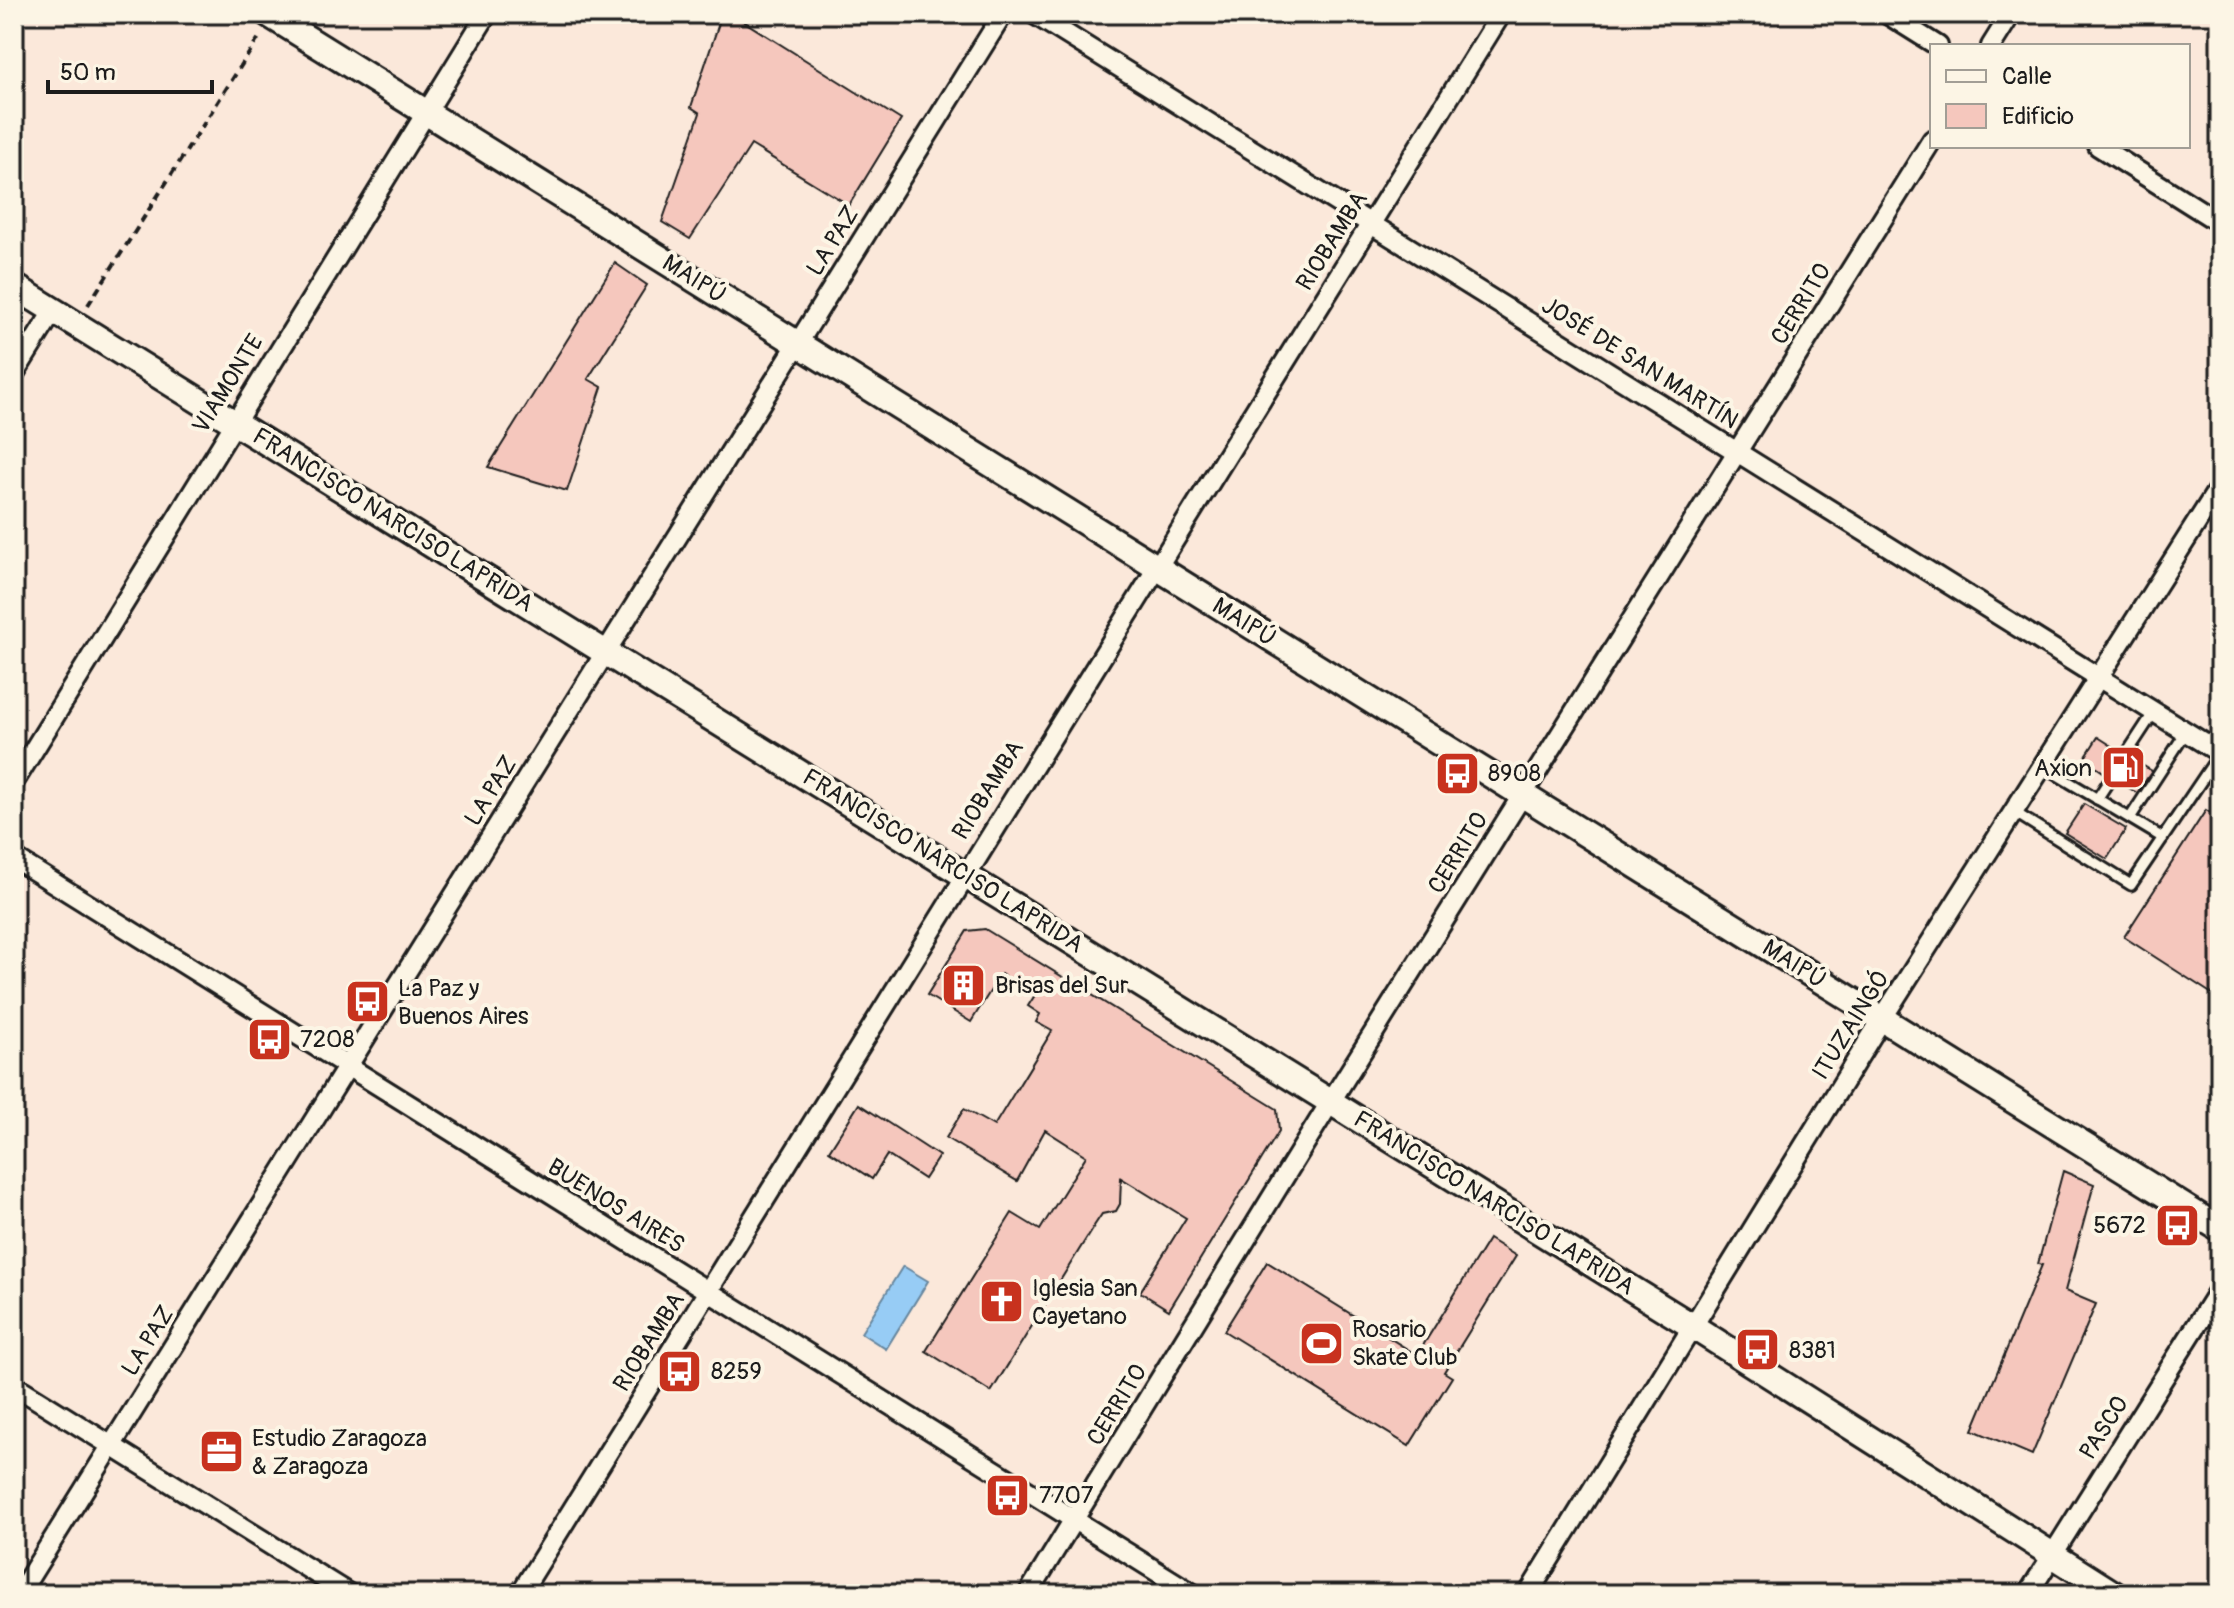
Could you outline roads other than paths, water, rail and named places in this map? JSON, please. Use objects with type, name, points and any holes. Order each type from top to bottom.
[{"type":"main road","name":"MAIPÚ","points":[[270,16],[2220,1229]]},
{"type":"main road","name":"FRANCISCO NARCISO LAPRIDA","points":[[14,286],[1331,1101],[2114,1594]]},
{"type":"street","name":"VIAMONTE","points":[[14,782],[487,14]]},
{"type":"street","name":"LA PAZ","points":[[19,1594],[1003,14]]},
{"type":"street","name":"JOSÉ DE SAN MARTÍN","points":[[1034,14],[2220,753]]},
{"type":"street","name":"RIOBAMBA","points":[[520,1594],[964,874],[1501,14]]},
{"type":"street","points":[[1887,14],[1935,44]]},
{"type":"street","points":[[1992,44],[2011,14]]},
{"type":"street","name":"CERRITO","points":[[1028,1594],[1331,1101],[1930,143]]},
{"type":"street","points":[[2101,148],[2220,223]]},
{"type":"street","points":[[14,374],[54,310]]},
{"type":"street","name":"ITUZAINGÓ","points":[[1528,1594],[1882,1019],[2220,486]]},
{"type":"street","name":"BUENOS AIRES","points":[[14,858],[1193,1594]]},
{"type":"street","name":"PASCO","points":[[2028,1594],[2220,1288]]},
{"type":"street","points":[[14,1385],[349,1594]]},
{"type":"lane","points":[[2097,799],[2154,712]]},
{"type":"lane","points":[[2130,818],[2186,732]]},
{"type":"lane","points":[[2014,812],[2131,885],[2220,753]]},
{"type":"lane","points":[[2044,767],[2163,838]]},
{"type":"water","points":[[903,1266],[928,1281],[886,1349],[861,1333]]},
{"type":"place","name":"Axion","points":[[2123,768]]},
{"type":"place","name":"8908","points":[[1457,773]]},
{"type":"place","name":"Brisas del Sur","points":[[964,985]]},
{"type":"place","name":"La Paz y Buenos Aires","points":[[367,1002]]},
{"type":"place","name":"7208","points":[[269,1039]]},
{"type":"place","name":"5672","points":[[2177,1225]]},
{"type":"place","name":"Iglesia San Cayetano","points":[[1001,1302]]},
{"type":"place","name":"Rosario Skate Club","points":[[1321,1343]]},
{"type":"place","name":"8381","points":[[1758,1350]]},
{"type":"place","name":"8259","points":[[680,1371]]},
{"type":"place","name":"Estudio Zaragoza & Zaragoza","points":[[221,1452]]},
{"type":"place","name":"7707","points":[[1008,1495]]}]
